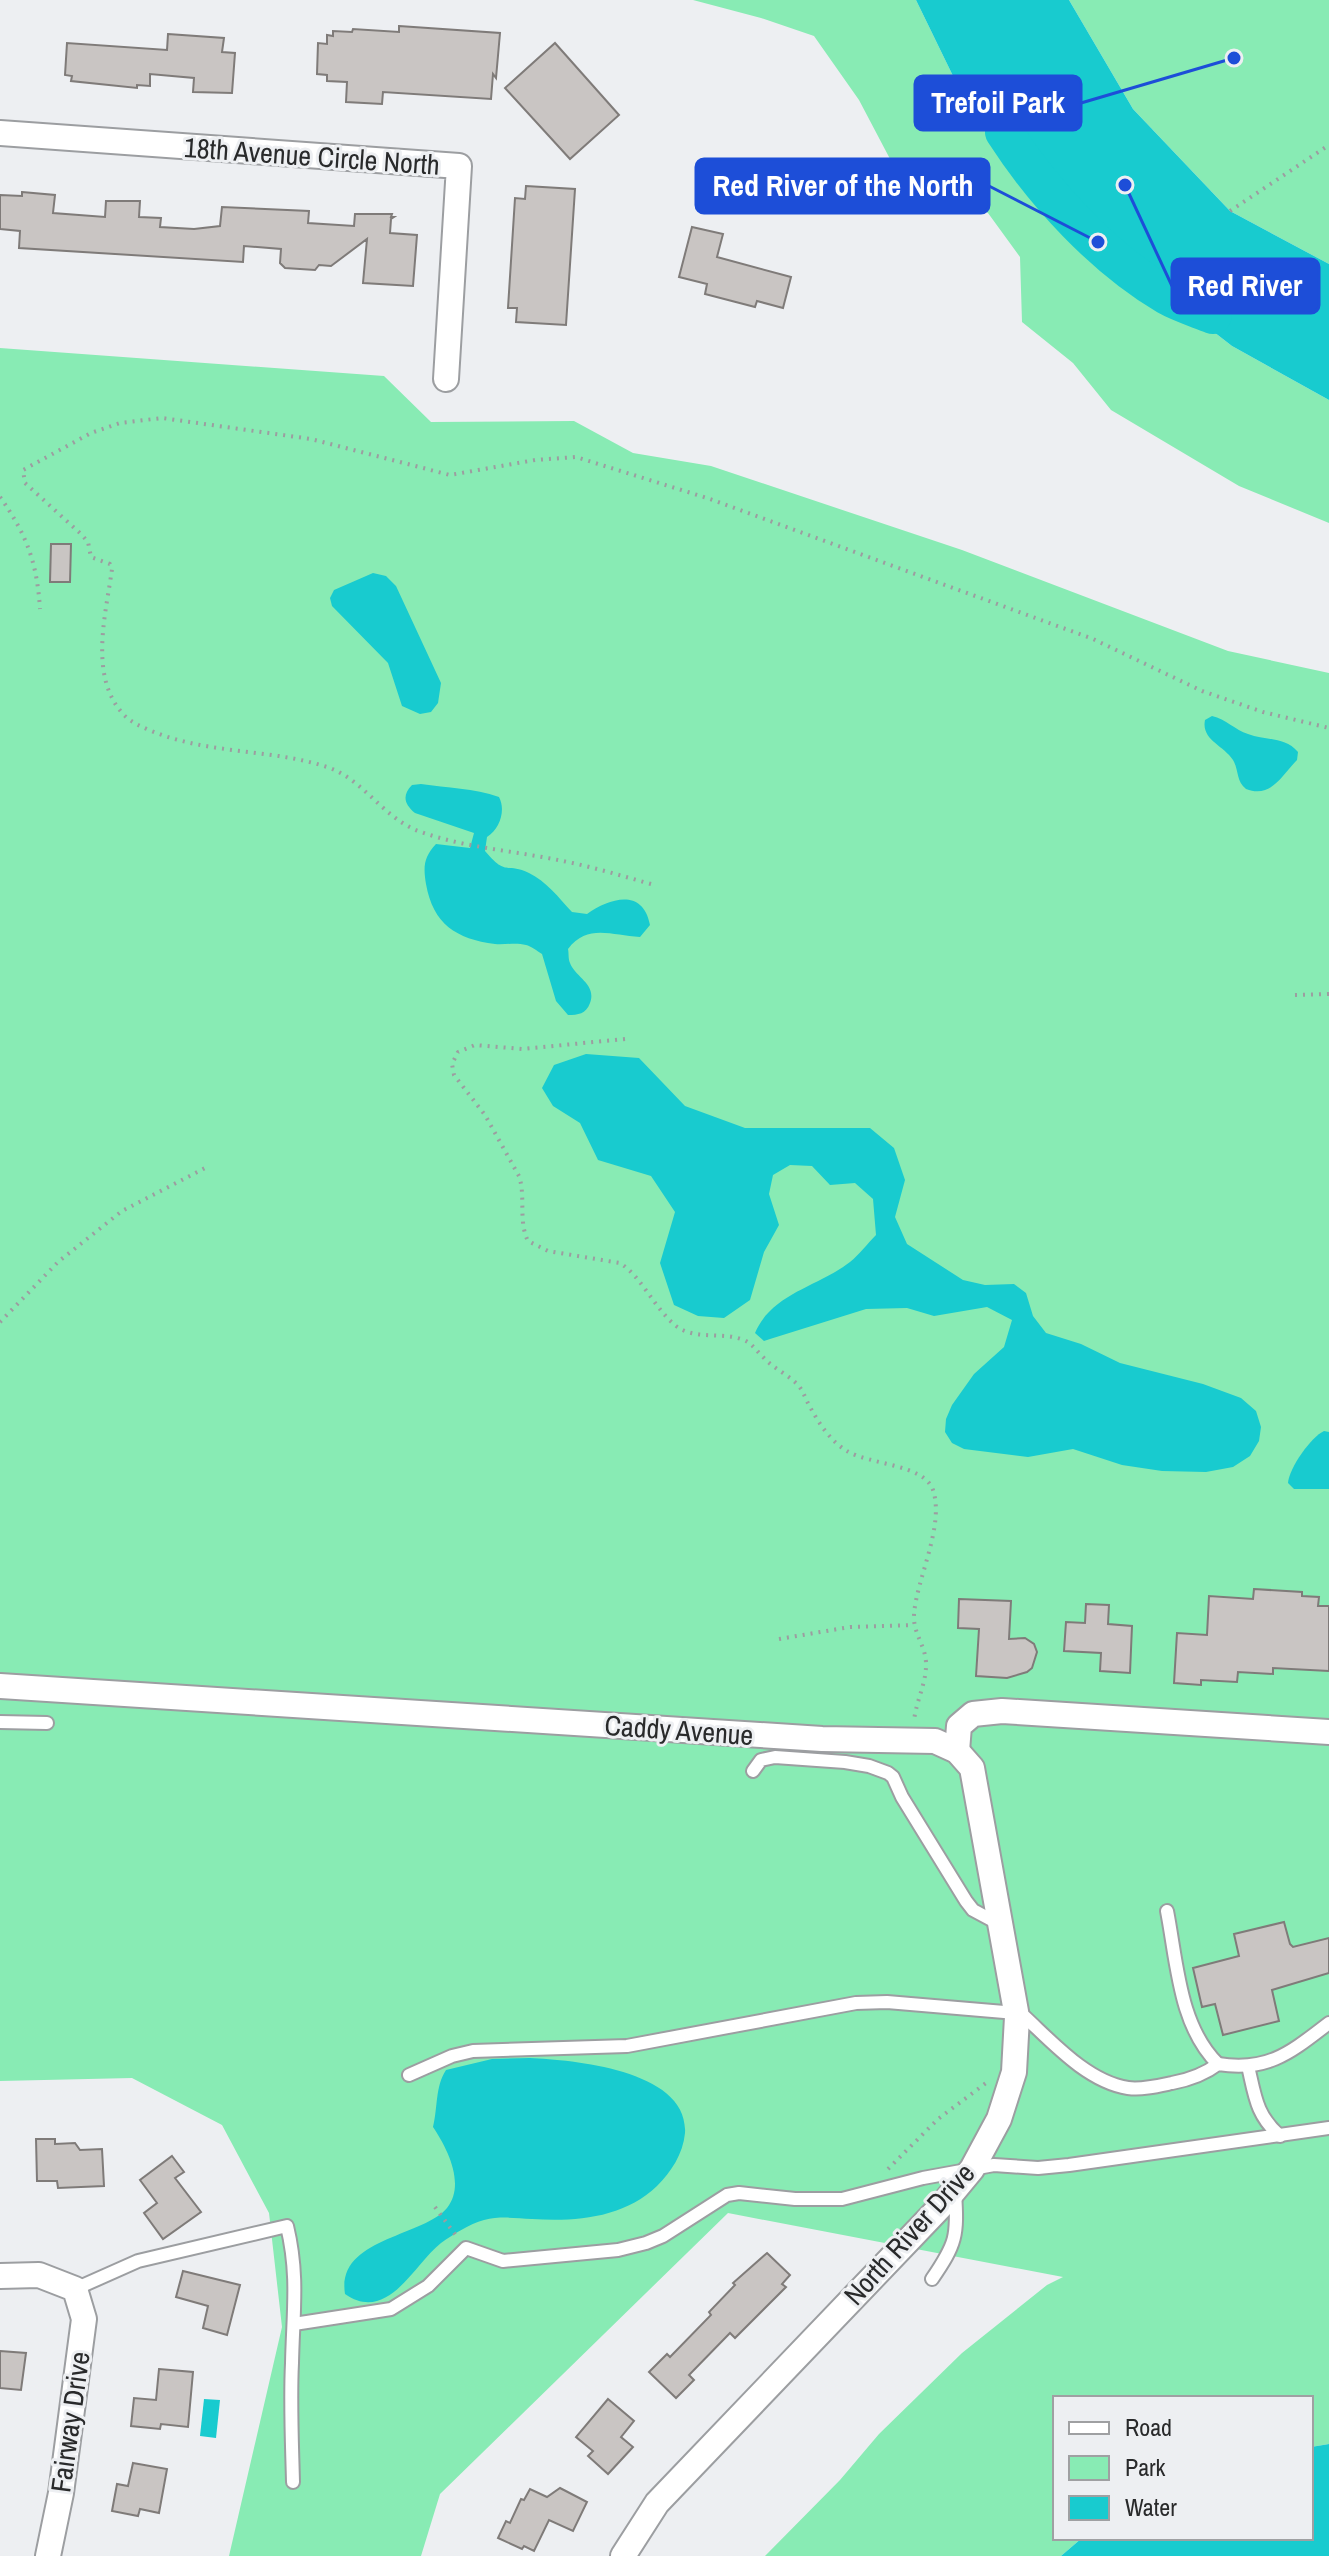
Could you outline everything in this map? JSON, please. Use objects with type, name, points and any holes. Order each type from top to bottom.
[{"type":"street","name":"18th Avenue Circle North","points":[[0,133],[459,166],[446,379]]},
{"type":"street","name":"Caddy Avenue","points":[[0,1686],[822,1739],[935,1741],[957,1751]]},
{"type":"street","points":[[957,1751],[959,1726],[973,1714],[1002,1711],[1329,1732]]},
{"type":"street","name":"North River Drive","points":[[623,2556],[657,2503],[955,2190],[972,2169],[999,2119],[1014,2067],[1016,2013],[972,1768],[957,1751]]},
{"type":"street","points":[[0,2276],[39,2275],[75,2289]]},
{"type":"street","name":"Fairway Drive","points":[[48,2556],[61,2493],[84,2319],[75,2289]]},
{"type":"lane","points":[[0,1722],[47,1723]]},
{"type":"lane","points":[[753,1771],[761,1760],[775,1757],[845,1762],[888,1773],[966,1901],[973,1910],[1002,1926]]},
{"type":"lane","points":[[1167,1911],[1190,2020],[1204,2047],[1218,2064]]},
{"type":"lane","points":[[409,2075],[452,2056],[473,2051],[627,2046],[856,2003],[887,2002],[1016,2013],[1025,2017],[1089,2072],[1131,2089],[1149,2088],[1210,2071],[1218,2064],[1248,2066],[1287,2055],[1329,2023]]},
{"type":"lane","points":[[1248,2066],[1258,2109],[1265,2124],[1280,2136]]},
{"type":"lane","points":[[294,2324],[391,2309],[428,2286],[466,2248],[503,2261],[618,2250],[663,2236],[727,2195],[752,2193],[842,2199],[994,2165],[1038,2168],[1069,2165],[1329,2128]]},
{"type":"lane","points":[[932,2279],[948,2255],[958,2228],[955,2190]]},
{"type":"lane","points":[[75,2289],[138,2261],[287,2226],[295,2259],[293,2482]]},
{"type":"path","points":[[1230,211],[1329,145]]},
{"type":"path","points":[[651,884],[565,861],[420,832],[394,817],[355,783],[332,768],[196,746],[166,737],[127,719],[108,687],[104,665],[103,628],[112,569],[110,564],[91,557],[88,542],[25,483],[23,470],[91,433],[120,423],[162,418],[311,439],[450,475],[562,457],[592,460],[707,498],[1093,639],[1202,691],[1263,712],[1329,728]]},
{"type":"path","points":[[0,497],[30,548],[36,568],[40,609]]},
{"type":"path","points":[[1295,995],[1329,994]]},
{"type":"path","points":[[625,1039],[522,1049],[475,1045],[458,1052],[453,1059],[454,1075],[485,1115],[519,1176],[525,1235],[534,1246],[548,1251],[606,1259],[629,1269],[655,1305],[677,1326],[699,1335],[739,1338],[755,1347],[764,1359],[800,1386],[825,1430],[848,1452],[924,1477],[934,1492],[933,1537],[914,1612],[914,1625],[926,1666],[915,1714],[913,1741]]},
{"type":"path","points":[[0,1322],[58,1262],[122,1211],[207,1167]]},
{"type":"path","points":[[779,1639],[850,1627],[914,1625]]},
{"type":"path","points":[[868,2192],[902,2152],[938,2119],[1014,2067]]},
{"type":"path","points":[[435,2207],[466,2248]]},
{"type":"green space","points":[[693,0],[916,0],[953,76],[1018,159],[1121,260],[1232,346],[1329,400],[1329,523],[1239,486],[1111,410],[1073,363],[1022,322],[1020,257],[988,213],[954,192],[899,176],[859,100],[814,36]]},
{"type":"green space","points":[[1069,0],[1329,0],[1329,264],[1230,211],[1133,109]]},
{"type":"green space","points":[[0,348],[384,376],[431,422],[574,421],[633,453],[711,466],[962,550],[1228,651],[1329,673],[1329,2444],[1313,2447],[1313,2396],[1053,2396],[1053,2540],[1080,2540],[1061,2556],[765,2556],[840,2480],[879,2434],[962,2353],[1047,2285],[1063,2277],[728,2213],[440,2494],[421,2556],[229,2556],[282,2327],[269,2213],[222,2125],[132,2078],[0,2081]]},
{"type":"water","points":[[916,0],[1069,0],[1133,109],[1230,211],[1329,264],[1329,400],[1232,346],[1121,260],[1018,159],[953,76]]},
{"type":"water","points":[[373,573],[386,576],[396,586],[441,683],[438,703],[431,712],[420,714],[402,706],[388,663],[332,606],[330,598],[334,590]]},
{"type":"water","points":[[1212,716],[1248,734],[1287,743],[1298,752],[1297,760],[1269,788],[1262,791],[1246,789],[1233,760],[1206,733],[1205,720]]},
{"type":"water","points":[[412,785],[499,797],[502,808],[500,819],[487,837],[485,851],[502,866],[521,870],[541,880],[572,912],[587,914],[606,904],[624,900],[640,905],[646,913],[650,925],[640,937],[592,934],[576,941],[568,949],[569,961],[591,991],[590,1003],[584,1012],[568,1015],[556,1001],[542,954],[522,944],[495,944],[469,938],[448,927],[434,910],[426,884],[425,867],[429,853],[436,844],[470,848],[474,833],[411,810],[406,799],[407,792]]},
{"type":"water","points":[[586,1054],[639,1058],[685,1106],[745,1128],[870,1128],[894,1148],[905,1180],[895,1217],[907,1244],[963,1280],[985,1285],[1014,1284],[1026,1293],[1033,1316],[1046,1333],[1081,1344],[1120,1363],[1203,1384],[1241,1398],[1256,1411],[1261,1427],[1259,1441],[1250,1456],[1233,1467],[1206,1472],[1162,1471],[1122,1465],[1073,1449],[1028,1457],[964,1449],[952,1443],[945,1432],[946,1419],[974,1374],[1004,1347],[1012,1320],[987,1307],[934,1316],[907,1308],[866,1309],[764,1341],[755,1333],[773,1309],[850,1262],[876,1235],[873,1199],[855,1183],[830,1185],[812,1166],[790,1165],[773,1175],[769,1194],[779,1225],[764,1252],[750,1300],[724,1318],[698,1316],[674,1305],[660,1263],[675,1212],[651,1176],[598,1160],[580,1123],[553,1106],[542,1088],[554,1065]]},
{"type":"water","points":[[1324,1431],[1329,1432],[1329,1489],[1294,1489],[1288,1483],[1292,1469],[1307,1446]]},
{"type":"water","points":[[530,2058],[599,2066],[649,2082],[669,2095],[681,2112],[685,2133],[676,2162],[667,2175],[644,2197],[598,2216],[565,2220],[502,2218],[478,2222],[441,2243],[387,2297],[374,2302],[360,2301],[345,2294],[346,2275],[354,2261],[367,2250],[435,2218],[447,2208],[452,2198],[455,2177],[444,2145],[433,2127],[438,2090],[446,2070],[492,2059]]},
{"type":"water","points":[[204,2399],[220,2400],[216,2438],[200,2436]]},
{"type":"water","points":[[1329,2444],[1329,2556],[1061,2556],[1080,2540],[1313,2540],[1313,2447]]},
{"type":"building","points":[[399,26],[500,33],[491,99],[383,92],[382,104],[346,102],[347,82],[327,81],[327,75],[317,74],[318,43],[327,44],[327,35],[333,36],[333,31],[399,32]]},
{"type":"building","points":[[168,34],[224,38],[222,52],[235,53],[232,93],[193,92],[194,78],[150,74],[150,86],[137,85],[137,88],[71,81],[72,76],[65,75],[67,43],[167,50]]},
{"type":"building","points":[[555,43],[619,115],[570,159],[505,88]]},
{"type":"building","points":[[526,186],[575,189],[566,325],[516,322],[517,308],[508,308],[515,198],[525,199]]},
{"type":"building","points":[[22,192],[55,195],[53,213],[105,217],[106,201],[140,201],[139,217],[161,218],[160,227],[194,229],[220,226],[222,207],[309,211],[308,223],[354,226],[355,214],[392,214],[390,233],[417,235],[413,286],[363,283],[367,239],[331,266],[319,265],[315,270],[285,268],[280,263],[281,249],[244,246],[243,262],[19,248],[20,231],[0,229],[0,195],[22,196]]},
{"type":"building","points":[[692,227],[723,234],[717,257],[791,277],[783,308],[757,301],[755,307],[705,294],[707,284],[679,277]]},
{"type":"building","points":[[51,544],[71,544],[70,582],[50,582]]},
{"type":"building","points":[[1254,1589],[1302,1592],[1302,1596],[1319,1597],[1318,1606],[1329,1606],[1329,1671],[1273,1668],[1273,1674],[1238,1672],[1237,1682],[1201,1680],[1201,1685],[1174,1683],[1177,1633],[1207,1635],[1209,1596],[1253,1599]]},
{"type":"building","points":[[959,1599],[1011,1601],[1009,1639],[1025,1638],[1034,1644],[1037,1652],[1032,1668],[1007,1678],[976,1676],[979,1629],[958,1628]]},
{"type":"building","points":[[1086,1604],[1109,1605],[1108,1624],[1132,1626],[1130,1673],[1100,1671],[1101,1653],[1064,1651],[1066,1622],[1085,1623]]},
{"type":"building","points":[[1284,1922],[1293,1947],[1329,1938],[1329,1973],[1272,1990],[1279,2021],[1223,2035],[1215,2004],[1202,2007],[1193,1968],[1239,1956],[1234,1934]]},
{"type":"building","points":[[36,2139],[55,2139],[55,2144],[75,2143],[80,2150],[102,2149],[104,2186],[58,2188],[57,2181],[37,2181]]},
{"type":"building","points":[[172,2156],[184,2172],[175,2178],[201,2212],[163,2239],[144,2213],[157,2203],[140,2180]]},
{"type":"building","points":[[767,2253],[790,2275],[782,2284],[786,2287],[735,2338],[730,2333],[689,2375],[694,2380],[676,2398],[649,2372],[667,2354],[670,2357],[711,2315],[709,2312],[735,2285],[733,2283]]},
{"type":"building","points":[[183,2271],[240,2285],[227,2335],[203,2328],[208,2306],[176,2297]]},
{"type":"building","points":[[0,2351],[26,2353],[21,2390],[0,2388]]},
{"type":"building","points":[[159,2369],[193,2372],[188,2427],[161,2424],[160,2429],[131,2426],[134,2398],[156,2400]]},
{"type":"building","points":[[608,2399],[634,2421],[621,2437],[633,2447],[608,2474],[588,2456],[593,2451],[576,2437]]},
{"type":"building","points":[[133,2463],[167,2469],[159,2513],[140,2509],[138,2516],[112,2511],[117,2484],[128,2486]]},
{"type":"building","points":[[560,2488],[587,2502],[573,2531],[549,2520],[534,2551],[498,2538],[506,2521],[510,2523],[521,2499],[524,2500],[530,2489],[547,2497]]},
{"type":"waterway","points":[[1004,132],[1056,201],[1098,244],[1143,281],[1167,296],[1213,315]]},
{"type":"place","name":"Trefoil Park","points":[[1234,58]]},
{"type":"place","name":"Red River","points":[[1125,185]]},
{"type":"place","name":"Red River of the North","points":[[1098,242]]}]
